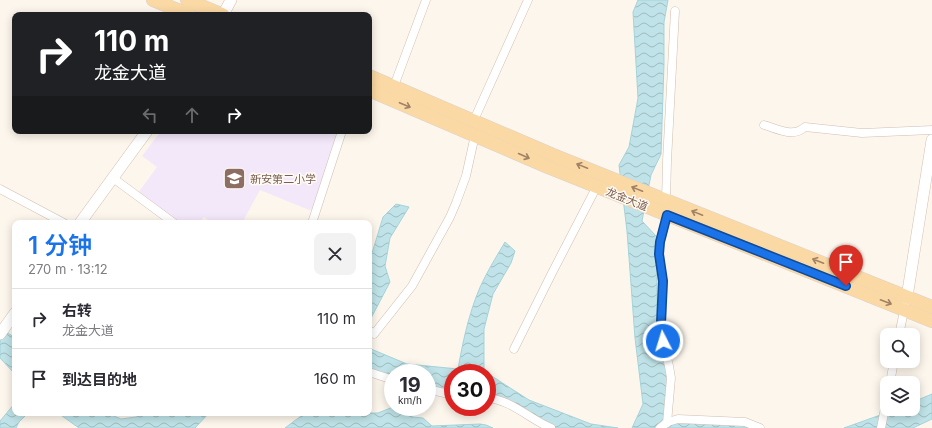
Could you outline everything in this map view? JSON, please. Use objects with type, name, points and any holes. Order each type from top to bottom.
[{"type":"main road","points":[[153,0],[183,12]]},
{"type":"main road","points":[[187,0],[216,12]]},
{"type":"main road","points":[[225,12],[231,0]]},
{"type":"main road","name":"龙金大道","points":[[372,77],[661,199],[932,307]]},
{"type":"main road","name":"龙金大道","points":[[372,91],[654,210],[932,321]]},
{"type":"main road","points":[[82,220],[145,134]]},
{"type":"main road","points":[[907,297],[932,140]]},
{"type":"main road","points":[[2,331],[12,317]]},
{"type":"street","points":[[394,86],[426,0]]},
{"type":"street","points":[[474,120],[528,0]]},
{"type":"street","points":[[661,199],[667,161],[675,11]]},
{"type":"street","points":[[764,125],[792,133],[800,131],[805,127],[862,133],[932,130]]},
{"type":"street","points":[[313,220],[341,134]]},
{"type":"street","points":[[372,332],[374,334],[412,286],[450,217],[466,176],[475,135]]},
{"type":"street","points":[[113,178],[170,220]]},
{"type":"street","points":[[514,349],[597,186]]},
{"type":"street","points":[[0,189],[58,220]]},
{"type":"street","points":[[664,426],[671,378],[670,366],[661,333],[663,281],[659,254],[660,242],[667,215]]},
{"type":"street","points":[[900,328],[907,297]]},
{"type":"street","points":[[372,373],[384,377]]},
{"type":"street","points":[[496,401],[512,405],[539,423],[551,428]]},
{"type":"street","points":[[881,428],[883,416]]},
{"type":"street","points":[[664,426],[678,419],[745,422],[760,428]]},
{"type":"shaded area","name":"新安第二小学","points":[[159,134],[336,134],[313,209],[309,210],[260,190],[244,220],[208,220],[204,217],[202,220],[174,220],[138,193],[157,167],[142,156]]},
{"type":"water","points":[[638,0],[668,0],[664,22],[661,154],[651,175],[642,221],[657,237],[657,331],[668,376],[664,418],[654,428],[632,428],[643,404],[635,338],[627,231],[619,165],[629,147],[638,98],[633,12]]},
{"type":"water","points":[[396,204],[409,207],[390,238],[385,266],[390,282],[372,316],[372,253],[383,217]]},
{"type":"water","points":[[505,242],[515,251],[511,263],[493,294],[484,329],[484,364],[459,364],[465,334],[480,287]]},
{"type":"water","points":[[0,327],[12,336],[12,371],[0,358]]},
{"type":"water","points":[[372,349],[407,364],[384,364],[384,374],[372,369]]},
{"type":"water","points":[[436,367],[444,368],[444,391],[436,388]]},
{"type":"water","points":[[496,379],[529,400],[591,424],[618,428],[556,428],[542,422],[517,405],[496,395]]},
{"type":"water","points":[[932,394],[932,419],[913,428],[844,428],[880,415],[920,416],[920,399]]},
{"type":"water","points":[[12,407],[12,416],[25,416],[16,428],[0,428],[0,421]]},
{"type":"water","points":[[384,411],[384,416],[411,416],[423,418],[432,426],[480,424],[493,428],[285,428],[301,416],[372,416],[372,413]]},
{"type":"water","points":[[62,416],[114,416],[121,419],[138,416],[206,416],[195,428],[79,428]]},
{"type":"water","points":[[677,422],[737,424],[751,428],[663,428]]},
{"type":"place","name":"新安第二小学","points":[[235,179]]},
{"type":"route","points":[[663,341],[661,333],[663,281],[659,248],[667,215],[772,258],[846,286]]}]
